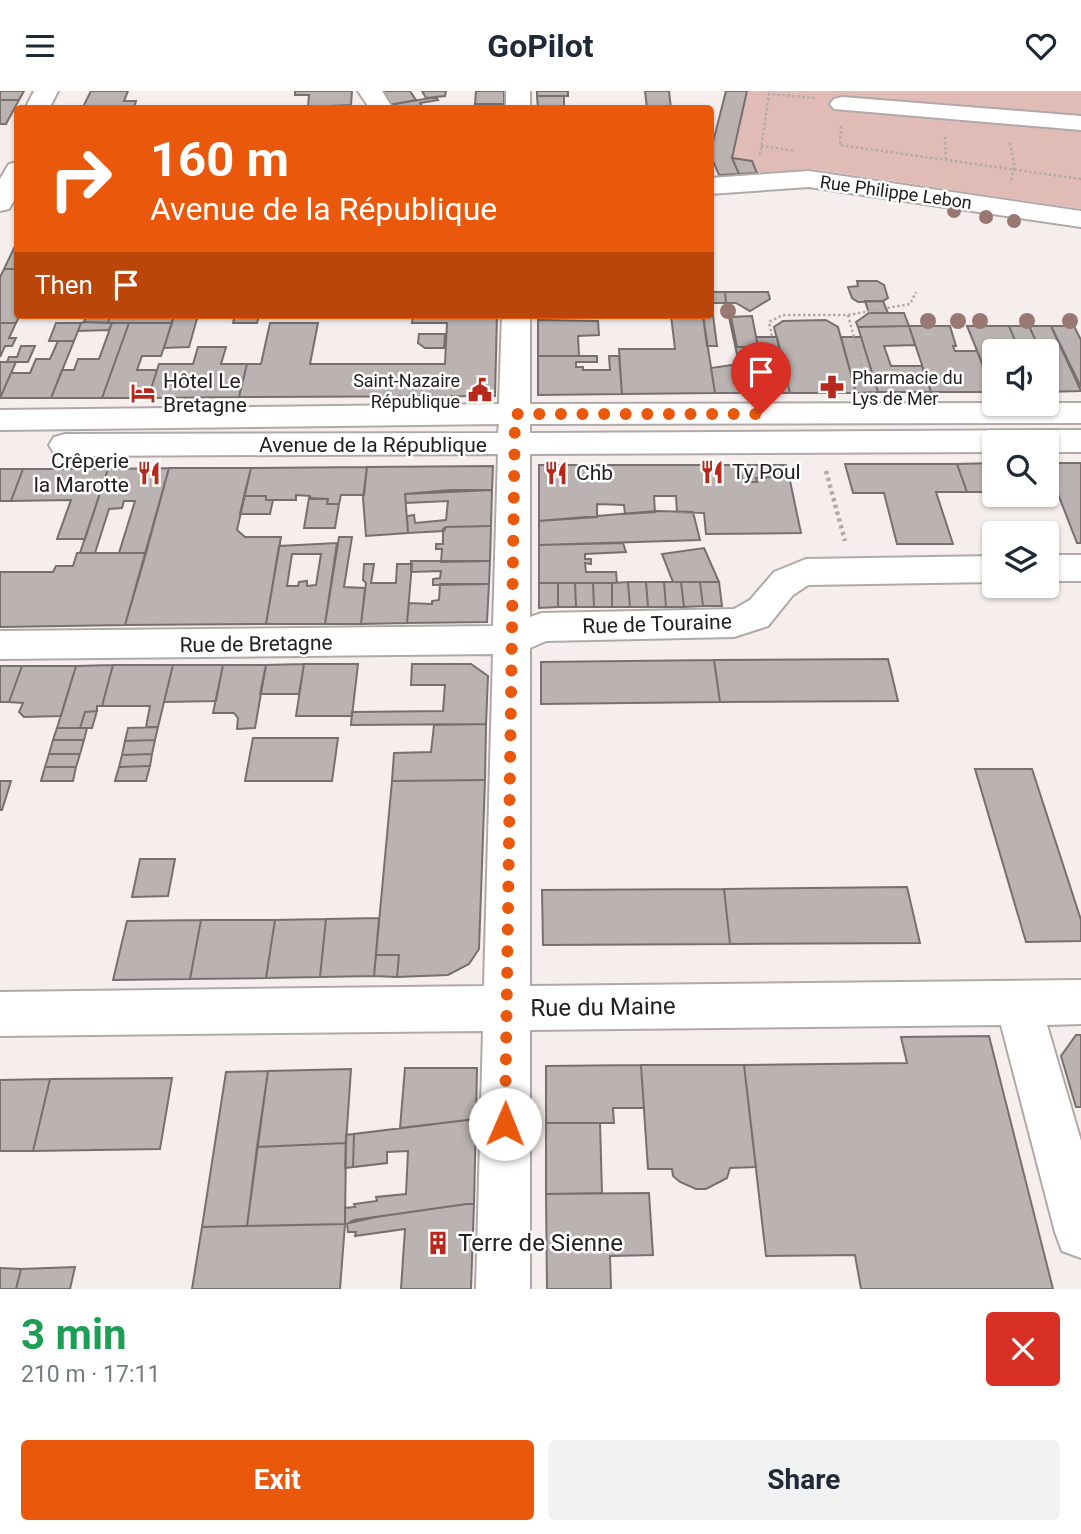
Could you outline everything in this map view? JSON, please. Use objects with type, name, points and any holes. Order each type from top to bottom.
[{"type":"street","points":[[842,104],[1081,123]]},
{"type":"street","points":[[0,179],[14,153]]},
{"type":"street","points":[[0,203],[14,177]]},
{"type":"street","name":"Rue Philippe Lebon","points":[[714,186],[810,179],[1081,219]]},
{"type":"street","points":[[0,225],[14,199]]},
{"type":"street","points":[[503,1289],[516,319]]},
{"type":"street","name":"Avenue de la République","points":[[0,445],[1081,413]]},
{"type":"street","name":"Avenue de la République","points":[[0,420],[515,429],[819,443],[1081,441]]},
{"type":"street","points":[[1059,568],[1081,568]]},
{"type":"street","name":"Rue de Touraine","points":[[512,640],[542,627],[734,623],[753,618],[766,607],[777,587],[790,577],[806,572],[982,569]]},
{"type":"street","name":"Rue de Bretagne","points":[[0,645],[512,640]]},
{"type":"street","name":"Rue du Maine","points":[[0,1014],[1081,1002]]},
{"type":"street","points":[[1018,1003],[1081,1232]]},
{"type":"path","points":[[842,104],[840,145],[1081,179]]},
{"type":"path","points":[[780,377],[769,322],[783,315],[848,315],[910,305],[916,292]]},
{"type":"path","points":[[848,315],[865,378]]},
{"type":"path","points":[[819,443],[845,543]]},
{"type":"shaded area","points":[[748,91],[1081,91],[1081,209],[812,169],[739,174],[732,158]]},
{"type":"building","points":[[0,91],[24,91],[19,100],[0,100]]},
{"type":"building","points":[[91,91],[128,91],[124,101],[136,101],[135,105],[84,105]]},
{"type":"building","points":[[295,91],[352,91],[351,105],[308,105],[309,95],[295,95]]},
{"type":"building","points":[[381,91],[410,91],[416,100],[389,105]]},
{"type":"building","points":[[422,91],[446,91],[445,96],[426,98]]},
{"type":"building","points":[[476,91],[504,91],[504,104],[475,104]]},
{"type":"building","points":[[537,91],[568,91],[568,96],[537,96]]},
{"type":"building","points":[[645,91],[669,91],[671,105],[647,105]]},
{"type":"building","points":[[726,91],[747,91],[732,158],[739,174],[719,175],[714,163],[714,138]]},
{"type":"building","points":[[537,96],[564,96],[564,105],[538,105]]},
{"type":"building","points":[[436,97],[438,100],[420,103],[421,105],[389,105]]},
{"type":"building","points":[[0,100],[19,100],[6,124],[0,124]]},
{"type":"building","points":[[732,158],[752,161],[757,173],[739,174]]},
{"type":"building","points":[[14,248],[14,269],[4,269]]},
{"type":"building","points":[[4,269],[14,269],[14,319],[18,319],[16,323],[0,323],[0,277]]},
{"type":"building","points":[[857,281],[877,281],[884,285],[888,298],[883,301],[858,302],[852,298],[848,287],[858,286]]},
{"type":"building","points":[[714,292],[725,292],[726,303],[714,303]]},
{"type":"building","points":[[725,292],[768,292],[770,299],[750,311],[736,303],[726,303]]},
{"type":"building","points":[[865,301],[883,301],[888,313],[869,313]]},
{"type":"building","points":[[869,313],[904,313],[909,326],[858,327],[856,322]]},
{"type":"building","points":[[752,316],[758,347],[737,347],[731,317]]},
{"type":"building","points":[[729,317],[737,347],[758,347],[768,393],[715,393],[711,368],[739,364]]},
{"type":"building","points":[[85,319],[109,319],[108,323],[84,322]]},
{"type":"building","points":[[109,319],[173,319],[172,323],[108,323]]},
{"type":"building","points":[[173,319],[197,319],[189,347],[164,348]]},
{"type":"building","points":[[234,319],[258,319],[257,323],[233,323]]},
{"type":"building","points":[[412,319],[497,319],[495,396],[239,397],[247,364],[261,364],[270,323],[318,323],[310,364],[445,364],[447,323],[412,323]]},
{"type":"building","points":[[671,319],[703,319],[715,393],[622,394],[619,349],[675,349]]},
{"type":"building","points":[[703,319],[714,319],[717,346],[707,346]]},
{"type":"building","points":[[538,320],[598,321],[599,335],[578,336],[579,356],[538,356]]},
{"type":"building","points":[[826,320],[838,327],[856,393],[790,393],[774,327],[783,321]]},
{"type":"building","points":[[0,323],[16,323],[9,338],[16,338],[12,346],[5,346],[0,357]]},
{"type":"building","points":[[56,323],[81,323],[74,341],[49,341]]},
{"type":"building","points":[[81,323],[112,323],[109,330],[78,331]]},
{"type":"building","points":[[112,323],[129,323],[102,398],[51,398],[62,370],[74,370],[78,359],[99,359]]},
{"type":"building","points":[[129,323],[172,323],[161,356],[142,356],[137,370],[157,370],[148,398],[102,398]]},
{"type":"building","points":[[909,326],[915,345],[884,346],[891,366],[922,366],[931,392],[878,392],[858,327]]},
{"type":"building","points":[[909,326],[950,326],[955,351],[977,351],[982,364],[982,392],[931,392]]},
{"type":"building","points":[[967,326],[1009,326],[1014,339],[982,339],[982,363]]},
{"type":"building","points":[[1009,326],[1029,326],[1035,339],[1014,339]]},
{"type":"building","points":[[1029,326],[1051,326],[1057,339],[1035,339]]},
{"type":"building","points":[[1051,326],[1074,326],[1081,340],[1081,387],[1059,339]]},
{"type":"building","points":[[419,334],[445,334],[444,348],[425,348],[418,343]]},
{"type":"building","points":[[756,337],[777,337],[790,393],[768,393]]},
{"type":"building","points":[[841,337],[861,337],[878,392],[856,393]]},
{"type":"building","points":[[58,341],[74,341],[51,398],[0,398],[11,373],[30,373],[36,359],[50,359]]},
{"type":"building","points":[[1059,343],[1081,391],[1059,392]]},
{"type":"building","points":[[21,346],[35,346],[28,362],[7,362],[9,357],[17,357]]},
{"type":"building","points":[[198,347],[226,347],[221,364],[247,364],[239,397],[148,398],[159,364],[193,364]]},
{"type":"building","points":[[538,356],[597,356],[597,362],[576,362],[576,367],[583,367],[583,370],[610,370],[609,356],[619,356],[622,394],[538,395]]},
{"type":"building","points":[[0,362],[16,362],[0,398]]},
{"type":"building","points":[[982,463],[982,492],[967,492],[957,464]]},
{"type":"building","points":[[1059,463],[1081,463],[1081,543],[1077,543],[1059,497]]},
{"type":"building","points":[[845,464],[957,464],[967,492],[936,492],[953,544],[897,544],[884,493],[853,493]]},
{"type":"building","points":[[539,465],[739,465],[743,482],[757,482],[756,478],[789,476],[801,533],[706,534],[704,513],[677,512],[676,496],[654,496],[655,512],[625,514],[624,505],[597,504],[597,517],[539,521]]},
{"type":"building","points":[[739,465],[786,465],[789,476],[756,478],[757,482],[743,482]]},
{"type":"building","points":[[493,466],[492,490],[405,494],[408,533],[366,536],[363,498],[367,467]]},
{"type":"building","points":[[367,467],[364,495],[341,495],[339,504],[327,504],[328,499],[311,499],[310,496],[296,495],[296,500],[266,500],[266,496],[244,496],[251,468]]},
{"type":"building","points":[[169,468],[146,553],[119,553],[135,501],[124,501],[122,508],[109,509],[95,553],[80,553],[108,469]]},
{"type":"building","points":[[169,468],[251,468],[237,530],[245,537],[281,537],[266,624],[125,625]]},
{"type":"building","points":[[0,469],[23,469],[11,501],[0,501]]},
{"type":"building","points":[[23,469],[108,469],[85,539],[57,539],[71,500],[11,501]]},
{"type":"building","points":[[492,490],[491,526],[446,527],[444,531],[408,533],[407,516],[414,515],[415,523],[446,520],[448,501],[406,503],[405,494]]},
{"type":"building","points":[[244,496],[266,496],[266,500],[273,500],[270,514],[240,514]]},
{"type":"building","points":[[309,498],[328,499],[327,504],[339,504],[335,528],[304,528]]},
{"type":"building","points":[[656,511],[693,512],[700,540],[539,545],[539,521]]},
{"type":"building","points":[[491,526],[490,561],[441,562],[442,549],[436,549],[436,544],[443,544],[443,529]]},
{"type":"building","points":[[339,537],[352,537],[344,587],[365,588],[361,624],[325,624]]},
{"type":"building","points":[[337,543],[325,624],[266,624],[279,546]],"holes":[[[292,554],[321,554],[316,585],[307,586],[307,581],[299,582],[298,586],[287,586]]]},
{"type":"building","points":[[623,543],[626,552],[585,554],[585,559],[591,559],[591,564],[585,563],[586,572],[616,572],[617,583],[539,583],[539,545]]},
{"type":"building","points":[[704,548],[719,582],[673,582],[662,554]]},
{"type":"building","points":[[77,553],[146,553],[125,625],[0,627],[0,572],[53,572],[56,566],[73,566]]},
{"type":"building","points":[[411,561],[490,561],[489,584],[433,585],[433,579],[440,578],[441,571],[411,572]]},
{"type":"building","points":[[364,564],[374,564],[371,583],[396,583],[397,564],[412,564],[407,623],[361,624],[366,583],[363,580]]},
{"type":"building","points":[[628,582],[630,607],[612,607],[612,583]]},
{"type":"building","points":[[628,582],[646,582],[648,607],[630,607]]},
{"type":"building","points":[[646,582],[664,582],[666,607],[648,607]]},
{"type":"building","points":[[664,582],[681,582],[684,607],[666,607]]},
{"type":"building","points":[[681,582],[700,582],[703,606],[684,607]]},
{"type":"building","points":[[700,582],[719,582],[722,606],[703,606]]},
{"type":"building","points":[[539,583],[558,583],[558,607],[539,608]]},
{"type":"building","points":[[558,583],[575,583],[576,607],[558,607]]},
{"type":"building","points":[[575,583],[593,583],[594,607],[576,607]]},
{"type":"building","points":[[593,583],[612,583],[612,607],[594,607]]},
{"type":"building","points":[[440,584],[489,584],[487,622],[407,623],[409,603],[432,604],[432,601],[439,600]]},
{"type":"building","points":[[888,659],[898,701],[720,702],[714,660]]},
{"type":"building","points":[[714,660],[720,702],[541,704],[541,662]]},
{"type":"building","points":[[304,664],[299,694],[260,694],[266,665]]},
{"type":"building","points":[[304,664],[358,664],[352,716],[296,716]]},
{"type":"building","points":[[412,664],[471,664],[488,676],[486,724],[351,725],[352,712],[443,711],[445,685],[411,685]]},
{"type":"building","points":[[113,665],[173,665],[158,727],[146,727],[150,706],[102,706]]},
{"type":"building","points":[[113,665],[102,706],[97,706],[97,711],[85,712],[80,728],[57,728],[76,666]]},
{"type":"building","points":[[173,665],[223,665],[216,701],[164,702]]},
{"type":"building","points":[[223,665],[266,665],[255,728],[237,729],[238,718],[234,713],[213,713]]},
{"type":"building","points":[[0,666],[22,666],[9,702],[0,702]]},
{"type":"building","points":[[22,666],[76,666],[61,716],[24,717],[19,712],[23,703],[9,702]]},
{"type":"building","points":[[97,711],[92,728],[80,728],[85,712]]},
{"type":"building","points":[[486,724],[485,780],[392,781],[394,753],[431,752],[434,725]]},
{"type":"building","points":[[158,727],[155,740],[125,741],[128,728]]},
{"type":"building","points":[[57,728],[87,728],[84,740],[53,740]]},
{"type":"building","points":[[253,738],[338,738],[332,781],[245,781]]},
{"type":"building","points":[[53,740],[84,740],[80,754],[49,754]]},
{"type":"building","points":[[155,740],[152,754],[122,755],[125,741]]},
{"type":"building","points":[[49,754],[80,754],[76,767],[45,767]]},
{"type":"building","points":[[152,754],[150,766],[119,767],[122,755]]},
{"type":"building","points":[[150,766],[146,781],[115,781],[119,767]]},
{"type":"building","points":[[45,767],[76,767],[73,781],[41,781]]},
{"type":"building","points":[[975,769],[1032,769],[1081,920],[1081,941],[1026,942]]},
{"type":"building","points":[[485,780],[479,949],[469,964],[448,975],[397,977],[399,955],[376,955],[392,781]]},
{"type":"building","points":[[0,781],[11,781],[2,810],[0,810]]},
{"type":"building","points":[[140,859],[175,859],[168,896],[132,897]]},
{"type":"building","points":[[907,887],[920,943],[730,944],[724,889]]},
{"type":"building","points":[[724,889],[730,944],[543,945],[542,890]]},
{"type":"building","points":[[379,918],[374,976],[320,977],[326,919]]},
{"type":"building","points":[[326,919],[320,977],[266,978],[275,920]]},
{"type":"building","points":[[201,920],[190,979],[113,980],[127,921]]},
{"type":"building","points":[[201,920],[275,920],[266,978],[190,979]]},
{"type":"building","points":[[376,955],[399,955],[397,977],[374,976]]},
{"type":"building","points":[[1076,1035],[1081,1035],[1081,1107],[1076,1107],[1061,1056]]},
{"type":"building","points":[[989,1036],[1053,1289],[861,1289],[855,1255],[766,1256],[744,1065],[907,1063],[901,1037]]},
{"type":"building","points":[[641,1065],[744,1065],[756,1167],[730,1168],[727,1178],[706,1189],[696,1189],[680,1182],[673,1176],[672,1169],[648,1169]]},
{"type":"building","points":[[641,1065],[644,1108],[613,1108],[614,1123],[546,1123],[546,1066]]},
{"type":"building","points":[[405,1068],[477,1068],[476,1119],[400,1128]]},
{"type":"building","points":[[351,1069],[346,1143],[257,1147],[268,1071]]},
{"type":"building","points":[[268,1071],[247,1226],[202,1227],[226,1072]]},
{"type":"building","points":[[172,1078],[160,1149],[33,1151],[50,1079]]},
{"type":"building","points":[[50,1079],[33,1151],[0,1151],[0,1080]]},
{"type":"building","points":[[476,1119],[474,1203],[345,1224],[345,1208],[377,1201],[376,1197],[406,1194],[408,1151],[387,1152],[387,1163],[353,1167],[354,1134]]},
{"type":"building","points":[[546,1123],[600,1123],[602,1193],[546,1194]]},
{"type":"building","points":[[354,1134],[353,1167],[345,1168],[346,1135]]},
{"type":"building","points":[[346,1143],[345,1224],[247,1226],[257,1147]]},
{"type":"building","points":[[649,1193],[653,1255],[610,1256],[611,1289],[547,1289],[546,1194]]},
{"type":"building","name":"Terre de Sienne","points":[[474,1203],[471,1289],[401,1289],[405,1229],[355,1236],[356,1232],[348,1232],[347,1224],[354,1220]]},
{"type":"building","points":[[345,1224],[340,1289],[192,1289],[202,1227]]},
{"type":"building","points":[[75,1267],[70,1289],[16,1289],[21,1269]]},
{"type":"building","points":[[0,1268],[21,1269],[16,1289],[0,1289]]},
{"type":"place","name":"Pharmacie du Lys de Mer","points":[[832,387]]},
{"type":"place","name":"Saint-Nazaire République","points":[[480,390]]},
{"type":"place","name":"Hôtel Le Bretagne","points":[[143,393]]},
{"type":"place","name":"Ty Poul","points":[[712,472]]},
{"type":"place","name":"Crêperie la Marotte","points":[[149,473]]},
{"type":"place","name":"Chb","points":[[556,473]]},
{"type":"place","name":"Terre de Sienne","points":[[438,1243]]},
{"type":"route","points":[[505,1124],[515,414],[761,414]]}]
